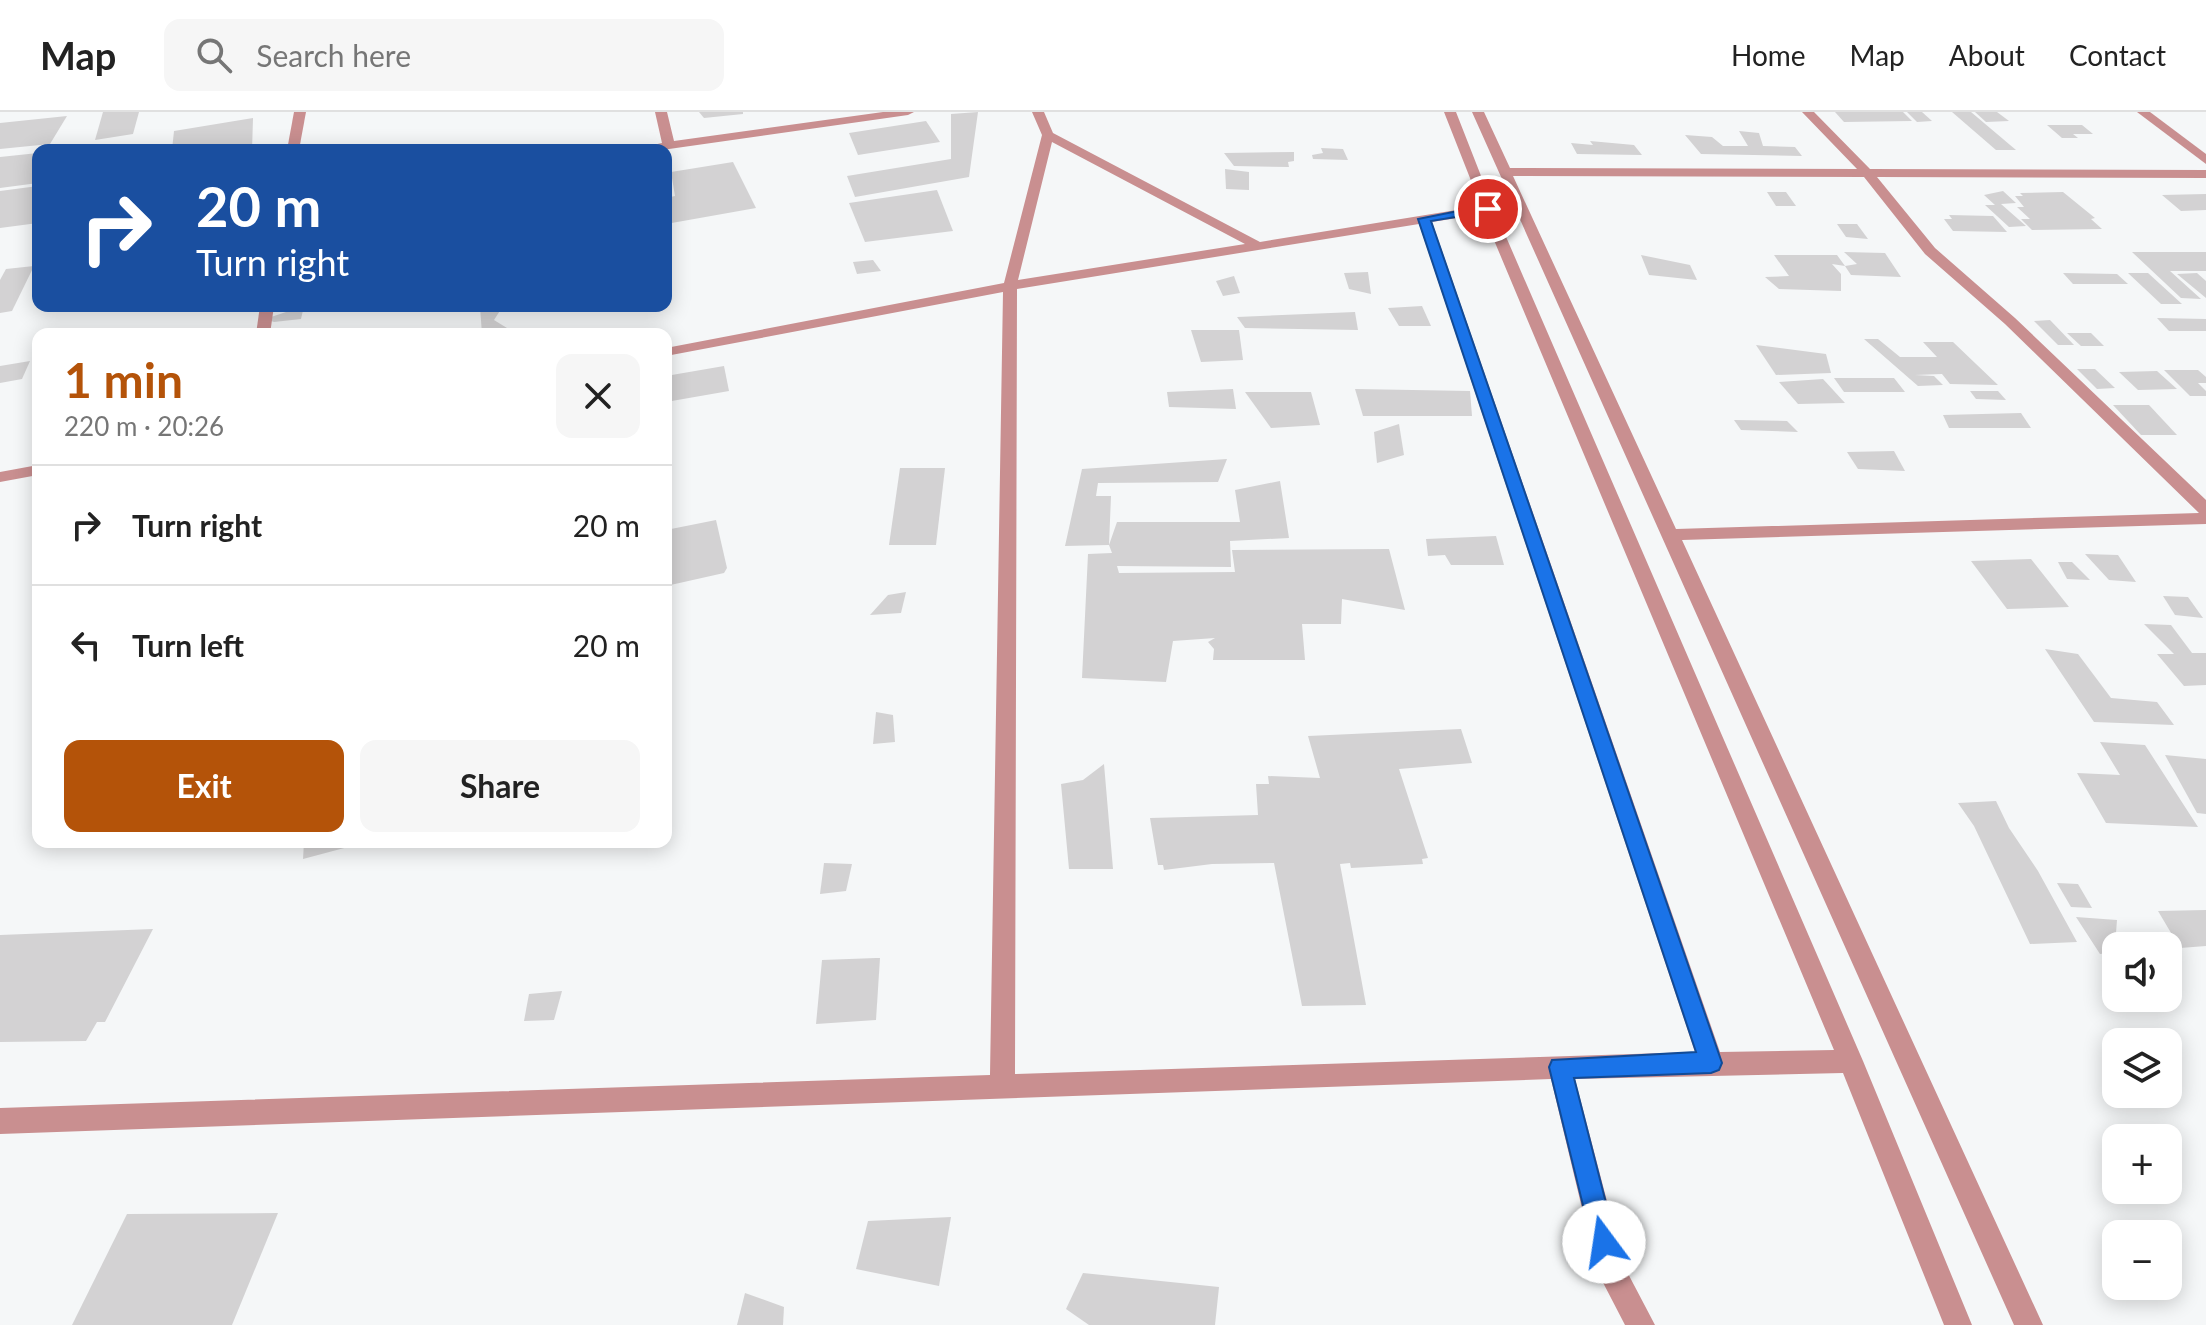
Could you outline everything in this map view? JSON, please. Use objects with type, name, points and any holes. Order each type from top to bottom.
[{"type":"street","points":[[294,144],[300,112]]},
{"type":"street","points":[[661,112],[669,144]]},
{"type":"street","points":[[672,145],[908,112]]},
{"type":"street","points":[[1002,1086],[1010,286],[1048,135],[1038,112]]},
{"type":"street","points":[[1450,112],[1488,209],[1851,1061],[1958,1325]]},
{"type":"street","points":[[1478,112],[2029,1325]]},
{"type":"street","points":[[1808,112],[1869,175],[1930,251],[2010,321],[2206,510]]},
{"type":"street","points":[[2143,112],[2206,160]]},
{"type":"street","points":[[1048,135],[1258,246]]},
{"type":"street","points":[[1506,172],[2206,174]]},
{"type":"street","points":[[672,351],[1010,286],[1488,209]]},
{"type":"street","points":[[1424,219],[1711,1063]]},
{"type":"street","points":[[0,477],[32,471]]},
{"type":"street","points":[[1670,535],[2206,518]]},
{"type":"street","points":[[0,1121],[1560,1067],[1851,1061]]},
{"type":"street","points":[[1560,1067],[1611,1271],[1641,1325]]},
{"type":"building","points":[[103,112],[139,112],[133,134],[95,140]]},
{"type":"building","points":[[699,112],[743,112],[743,114],[704,118]]},
{"type":"building","points":[[978,112],[969,177],[855,197],[847,176],[951,159],[951,114]]},
{"type":"building","points":[[1835,112],[1903,112],[1912,121],[1844,122]]},
{"type":"building","points":[[1907,112],[1922,112],[1932,121],[1917,122]]},
{"type":"building","points":[[1952,112],[1971,112],[2016,150],[1996,150]]},
{"type":"building","points":[[1975,112],[1997,112],[2009,121],[1986,122]]},
{"type":"building","points":[[67,116],[50,144],[0,149],[0,123]]},
{"type":"building","points":[[253,118],[252,144],[173,144],[174,131]]},
{"type":"building","points":[[926,121],[940,142],[858,155],[849,133]]},
{"type":"building","points":[[2047,125],[2082,125],[2093,134],[2073,134],[2078,138],[2062,138]]},
{"type":"building","points":[[1739,131],[1759,133],[1763,146],[1795,147],[1802,156],[1701,154],[1685,135],[1712,137],[1723,146],[1748,146]]},
{"type":"building","points":[[1590,141],[1634,145],[1642,155],[1577,154],[1571,143],[1593,145]]},
{"type":"building","points":[[1321,148],[1343,149],[1348,160],[1313,159],[1312,155],[1323,153]]},
{"type":"building","points":[[1294,152],[1294,161],[1288,162],[1289,167],[1234,166],[1224,153]]},
{"type":"building","points":[[32,154],[32,184],[0,188],[0,157]]},
{"type":"building","points":[[733,162],[756,208],[672,223],[672,197],[675,196],[672,172]]},
{"type":"building","points":[[1225,169],[1249,172],[1249,190],[1226,189]]},
{"type":"building","points":[[32,187],[32,224],[0,228],[0,191]]},
{"type":"building","points":[[937,190],[953,231],[865,242],[849,203]]},
{"type":"building","points":[[2003,191],[2016,203],[2001,204],[2026,226],[2009,227],[1985,205],[1995,205],[1984,195]]},
{"type":"building","points":[[1767,192],[1786,192],[1796,206],[1776,206]]},
{"type":"building","points":[[2063,192],[2095,218],[2091,219],[2102,229],[2032,230],[2021,219],[2030,219],[2017,207],[2024,207],[2015,196],[2023,196],[2020,193]]},
{"type":"building","points":[[2206,194],[2206,210],[2181,211],[2162,195]]},
{"type":"building","points":[[1949,215],[1993,216],[2007,232],[1953,231],[1944,219],[1952,219]]},
{"type":"building","points":[[1837,224],[1857,224],[1868,239],[1846,237]]},
{"type":"building","points":[[1844,252],[1885,253],[1901,277],[1851,275],[1845,266],[1857,264]]},
{"type":"building","points":[[2132,252],[2206,252],[2206,271],[2170,271],[2201,299],[2181,298]]},
{"type":"building","points":[[1641,255],[1690,265],[1697,280],[1649,275]]},
{"type":"building","points":[[1774,255],[1837,255],[1845,266],[1832,264],[1841,274],[1841,291],[1779,289],[1765,277],[1789,276]]},
{"type":"building","points":[[873,260],[881,271],[857,274],[853,262]]},
{"type":"building","points":[[32,266],[12,311],[0,313],[0,280],[6,269]]},
{"type":"building","points":[[1368,272],[1371,294],[1349,289],[1344,273]]},
{"type":"building","points":[[2063,273],[2117,274],[2128,284],[2073,284]]},
{"type":"building","points":[[2128,273],[2148,273],[2182,304],[2161,304]]},
{"type":"building","points":[[2197,273],[2206,281],[2206,298],[2177,274]]},
{"type":"building","points":[[1234,276],[1240,293],[1223,296],[1216,281]]},
{"type":"building","points":[[1422,306],[1431,326],[1399,326],[1388,308]]},
{"type":"building","points":[[286,312],[303,312],[301,319],[274,322],[265,319]]},
{"type":"building","points":[[480,312],[499,312],[494,320],[507,328],[482,328]]},
{"type":"building","points":[[1355,312],[1358,330],[1245,328],[1237,317]]},
{"type":"building","points":[[2157,318],[2206,319],[2206,331],[2169,331]]},
{"type":"building","points":[[2050,320],[2074,345],[2058,345],[2034,321]]},
{"type":"building","points":[[1191,330],[1239,330],[1243,360],[1201,362]]},
{"type":"building","points":[[2067,333],[2091,333],[2104,346],[2081,346]]},
{"type":"building","points":[[1864,339],[1878,339],[1900,357],[1937,357],[1923,342],[1953,342],[1998,385],[1950,384],[1942,374],[1915,375],[1934,376],[1943,385],[1918,386]]},
{"type":"building","points":[[1756,345],[1826,354],[1831,373],[1776,375]]},
{"type":"building","points":[[30,361],[22,379],[0,383],[0,366]]},
{"type":"building","points":[[724,366],[729,391],[672,401],[672,375]]},
{"type":"building","points":[[2077,369],[2095,369],[2115,388],[2097,389]]},
{"type":"building","points":[[2164,370],[2198,370],[2206,377],[2206,383],[2198,383],[2206,391],[2206,396],[2190,396]]},
{"type":"building","points":[[2157,371],[2177,389],[2138,390],[2119,372]]},
{"type":"building","points":[[1834,378],[1894,378],[1905,392],[1844,392]]},
{"type":"building","points":[[1823,379],[1845,403],[1798,404],[1779,382]]},
{"type":"building","points":[[1233,389],[1236,409],[1169,407],[1167,392]]},
{"type":"building","points":[[1355,389],[1470,391],[1472,416],[1363,416]]},
{"type":"building","points":[[1970,391],[1998,391],[2006,400],[1976,399]]},
{"type":"building","points":[[1245,392],[1311,392],[1320,425],[1271,428]]},
{"type":"building","points":[[2113,405],[2149,405],[2177,435],[2141,435]]},
{"type":"building","points":[[2021,413],[2031,428],[1949,428],[1943,415]]},
{"type":"building","points":[[1734,420],[1787,421],[1798,432],[1741,430]]},
{"type":"building","points":[[1399,424],[1404,455],[1377,463],[1374,432]]},
{"type":"building","points":[[1894,451],[1905,471],[1858,469],[1847,452]]},
{"type":"building","points":[[1227,459],[1218,482],[1098,483],[1096,496],[1111,496],[1109,545],[1065,546],[1082,469]]},
{"type":"building","points":[[900,468],[945,468],[936,545],[889,545]]},
{"type":"building","points":[[1280,481],[1289,538],[1230,541],[1231,567],[1117,566],[1119,573],[1235,572],[1232,550],[1389,549],[1405,610],[1342,599],[1341,624],[1302,624],[1305,660],[1213,660],[1214,649],[1208,642],[1215,638],[1173,641],[1166,682],[1082,678],[1088,554],[1112,553],[1109,545],[1117,522],[1240,522],[1235,490]]},
{"type":"building","points":[[716,520],[727,568],[724,573],[672,585],[672,529]]},
{"type":"building","points":[[1496,536],[1504,565],[1451,565],[1445,555],[1428,556],[1426,539]]},
{"type":"building","points":[[2085,554],[2118,555],[2136,582],[2109,580]]},
{"type":"building","points":[[2031,559],[2069,607],[2007,609],[1971,561]]},
{"type":"building","points":[[2058,562],[2072,562],[2090,580],[2067,579]]},
{"type":"building","points":[[906,592],[901,613],[870,615],[888,595]]},
{"type":"building","points":[[2163,596],[2188,597],[2203,618],[2175,615]]},
{"type":"building","points":[[2144,624],[2171,625],[2192,653],[2206,653],[2206,685],[2184,686],[2157,654],[2174,654]]},
{"type":"building","points":[[2045,649],[2078,654],[2111,698],[2157,702],[2174,725],[2094,722]]},
{"type":"building","points":[[876,712],[893,715],[895,742],[873,744]]},
{"type":"building","points":[[1461,729],[1472,763],[1399,769],[1428,858],[1422,859],[1423,864],[1351,868],[1350,863],[1340,864],[1366,1005],[1302,1006],[1274,863],[1212,864],[1164,870],[1163,865],[1158,865],[1150,818],[1258,815],[1256,784],[1269,784],[1268,776],[1320,778],[1308,736]]},
{"type":"building","points":[[2100,742],[2145,745],[2198,827],[2106,823],[2077,773],[2120,775]]},
{"type":"building","points":[[2165,755],[2206,759],[2206,814],[2197,813]]},
{"type":"building","points":[[1104,764],[1113,869],[1069,869],[1061,784],[1083,780]]},
{"type":"building","points":[[1996,801],[2077,942],[2030,944],[1974,826],[1958,803]]},
{"type":"building","points":[[304,848],[344,848],[303,859]]},
{"type":"building","points":[[824,863],[852,864],[846,891],[820,894]]},
{"type":"building","points":[[2057,883],[2078,884],[2092,908],[2071,907]]},
{"type":"building","points":[[2206,910],[2206,946],[2182,948],[2182,932],[2170,932],[2158,911]]},
{"type":"building","points":[[2076,917],[2117,920],[2116,932],[2102,932],[2100,954]]},
{"type":"building","points":[[153,929],[105,1022],[97,1022],[86,1041],[0,1042],[0,935]]},
{"type":"building","points":[[880,958],[876,1020],[816,1024],[822,960]]},
{"type":"building","points":[[562,991],[554,1020],[524,1021],[529,994]]},
{"type":"building","points":[[278,1213],[232,1325],[72,1325],[127,1214]]},
{"type":"building","points":[[951,1217],[939,1286],[856,1269],[868,1221]]},
{"type":"building","points":[[1083,1273],[1219,1287],[1215,1325],[1089,1325],[1066,1309]]},
{"type":"building","points":[[745,1293],[784,1307],[783,1325],[737,1325]]},
{"type":"route","points":[[1488,209],[1424,219],[1711,1063],[1560,1067],[1604,1242]]}]
